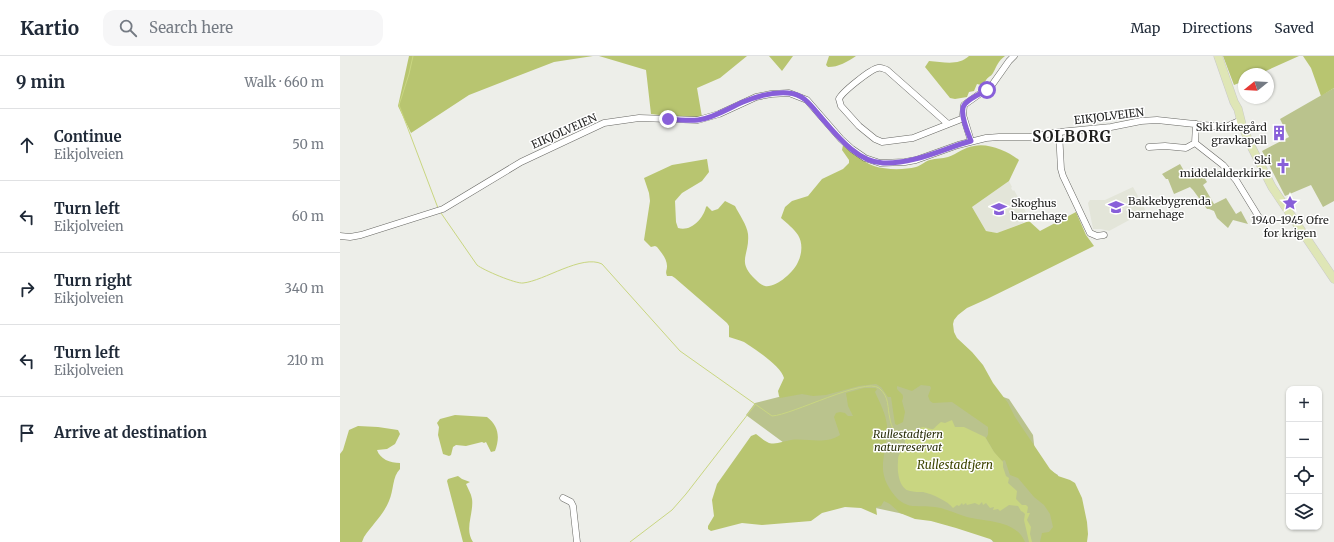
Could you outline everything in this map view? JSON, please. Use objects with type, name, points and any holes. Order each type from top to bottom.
[{"type":"main road","points":[[1218,56],[1234,102],[1238,109],[1241,122],[1256,158],[1272,187],[1334,279]]},
{"type":"street","points":[[971,141],[962,111],[964,105],[992,85],[1014,56]]},
{"type":"street","points":[[948,124],[887,70],[881,68],[874,70],[845,91],[839,99],[845,112],[859,126],[880,142],[913,138],[964,118]]},
{"type":"street","name":"EIKJOLVEIEN","points":[[340,236],[350,237],[361,235],[443,209],[521,162],[604,124],[639,118],[698,120],[719,114],[744,101],[771,94],[789,93],[807,100],[841,139],[858,154],[873,162],[884,163],[916,160],[971,141],[999,137],[1030,137],[1157,120],[1232,128],[1241,122]]},
{"type":"street","points":[[1195,143],[1196,124]]},
{"type":"street","points":[[1059,132],[1061,169],[1063,176],[1090,233],[1096,236],[1104,235]]},
{"type":"street","points":[[1149,147],[1165,146],[1186,148],[1195,143]]},
{"type":"street","points":[[1195,143],[1223,165],[1236,180],[1260,219]]},
{"type":"street","points":[[563,498],[571,502],[573,506],[577,542]]},
{"type":"shaded area","points":[[409,56],[593,56],[554,62],[469,95],[411,133],[398,106]]},
{"type":"shaded area","points":[[599,56],[747,56],[720,78],[697,88],[702,117],[684,118],[651,114],[646,70]]},
{"type":"shaded area","points":[[769,56],[793,56],[782,71]]},
{"type":"shaded area","points":[[829,56],[856,56],[839,65],[828,67],[826,65]]},
{"type":"shaded area","points":[[969,56],[1005,56],[999,62],[992,74],[986,79],[985,83],[981,85],[977,84],[974,91],[969,92],[967,97],[955,99],[950,98],[925,67],[929,61],[955,62]]},
{"type":"shaded area","points":[[1223,56],[1299,56],[1272,68],[1238,68],[1238,83],[1234,85]]},
{"type":"shaded area","points":[[1303,56],[1334,56],[1334,88],[1321,96],[1311,68]]},
{"type":"shaded area","points":[[843,145],[870,164],[889,169],[916,167],[928,161],[948,157],[967,148],[980,145],[998,148],[1019,160],[1009,181],[972,207],[986,231],[997,233],[1029,221],[1040,231],[1076,212],[1086,235],[1094,246],[967,308],[958,315],[953,324],[954,332],[957,338],[983,365],[993,383],[1008,403],[1015,417],[1050,469],[1058,476],[1075,483],[1082,498],[1087,522],[1087,542],[1040,542],[1042,533],[1049,532],[1053,527],[1050,514],[1044,505],[1034,497],[1018,478],[1010,475],[1005,460],[1001,461],[986,438],[988,434],[988,427],[952,402],[933,403],[930,401],[928,396],[931,388],[930,386],[921,385],[912,391],[897,386],[897,389],[903,395],[902,401],[905,412],[903,422],[897,425],[895,424],[891,397],[888,397],[881,387],[876,384],[859,386],[826,395],[813,396],[802,394],[780,398],[778,391],[784,378],[778,368],[767,358],[744,342],[729,337],[729,326],[727,323],[675,278],[672,276],[667,276],[667,263],[664,256],[657,247],[651,247],[644,240],[650,201],[644,178],[672,165],[707,159],[709,172],[702,181],[682,193],[675,201],[676,222],[678,228],[683,229],[696,224],[707,206],[712,211],[718,209],[725,201],[735,206],[745,223],[748,234],[745,262],[749,273],[765,286],[779,282],[789,275],[796,266],[801,252],[801,241],[798,235],[781,218],[785,207],[792,201],[808,196],[822,179],[843,169],[849,163],[849,160],[842,150]]},
{"type":"shaded area","name":"Skoghus barnehage","points":[[1009,181],[1012,187],[1011,188],[1013,191],[1014,190],[1026,212],[1026,218],[1023,223],[997,233],[986,231],[972,207]]},
{"type":"shaded area","name":"Bakkebygrenda barnehage","points":[[1133,187],[1146,211],[1109,231],[1093,229],[1088,203],[1090,200],[1105,200]]},
{"type":"shaded area","points":[[864,388],[877,389],[875,392],[884,413],[887,426],[883,470],[888,487],[900,501],[904,504],[929,506],[967,517],[1000,523],[1015,530],[1021,535],[1025,542],[995,542],[956,528],[931,521],[915,519],[900,513],[884,501],[881,506],[876,507],[877,515],[861,508],[845,507],[822,513],[811,521],[762,525],[742,523],[711,531],[708,529],[708,526],[714,516],[712,500],[717,484],[751,436],[756,434],[769,443],[791,440],[828,440],[834,438],[840,435],[834,417],[836,413],[840,412],[845,413],[848,416],[853,416],[848,406],[846,393]]},
{"type":"shaded area","points":[[455,415],[487,417],[494,424],[497,432],[498,441],[495,451],[491,452],[486,442],[482,442],[466,446],[456,445],[453,447],[451,455],[449,456],[443,454],[438,435],[439,427],[437,423],[440,419]]},
{"type":"shaded area","points":[[358,426],[398,430],[400,434],[395,444],[387,449],[377,450],[380,456],[386,460],[400,463],[400,469],[394,480],[391,497],[387,506],[364,537],[362,542],[340,542],[340,454],[343,450],[349,430]]},
{"type":"shaded area","points":[[458,476],[470,482],[466,484],[472,499],[469,532],[473,542],[463,542],[447,481],[448,479]]},
{"type":"green space","points":[[1334,88],[1334,201],[1323,207],[1311,185],[1285,196],[1262,151],[1289,137],[1280,119]]},
{"type":"green space","points":[[1180,164],[1187,176],[1199,169],[1207,182],[1203,185],[1214,204],[1226,198],[1236,214],[1241,211],[1248,224],[1233,220],[1228,228],[1217,218],[1214,211],[1207,209],[1190,187],[1174,194],[1168,179],[1166,179],[1162,174]]},
{"type":"green space","name":"Rullestadtjern naturreservat","points":[[908,364],[1009,399],[1033,435],[1036,462],[1058,475],[1070,537],[1065,542],[993,542],[987,532],[871,507],[746,415],[755,403]]},
{"type":"water","name":"Rullestadtjern","points":[[952,420],[955,427],[964,427],[985,437],[994,452],[1003,462],[1006,476],[1009,478],[1008,483],[1017,491],[1016,499],[1022,505],[1026,505],[1028,507],[1027,513],[1030,513],[1027,520],[1031,527],[1030,534],[1032,542],[1029,542],[1024,520],[1025,514],[1018,506],[1009,505],[1000,511],[998,509],[993,510],[994,507],[990,508],[986,503],[983,505],[982,502],[979,505],[975,503],[967,505],[966,503],[963,505],[962,503],[953,508],[944,500],[935,496],[923,492],[906,490],[903,487],[898,475],[898,458],[900,453],[905,449],[905,437],[909,431],[923,427],[933,429],[941,422],[945,423]]},
{"type":"waterway","points":[[413,56],[399,105],[438,208]]},
{"type":"waterway","points":[[441,213],[477,265],[492,273],[519,283],[532,281],[584,262],[602,264],[680,351],[772,416],[795,410],[859,388],[871,386],[879,388],[883,391],[887,399],[891,422],[896,440],[900,443],[901,451]]},
{"type":"waterway","points":[[630,542],[672,510],[755,405]]},
{"type":"place","name":"Ski kirkegård gravkapell","points":[[1279,133]]},
{"type":"place","name":"Ski middelalderkirke","points":[[1283,166]]},
{"type":"place","name":"1940-1945 Ofre for krigen","points":[[1290,203]]},
{"type":"place","name":"Bakkebygrenda barnehage","points":[[1116,207]]},
{"type":"place","name":"Skoghus barnehage","points":[[999,209]]},
{"type":"district","name":"SOLBORG","points":[[1072,137]]},
{"type":"route","points":[[668,119],[698,120],[708,118],[756,97],[789,93],[807,100],[841,139],[858,154],[873,162],[905,162],[916,160],[971,141],[962,111],[965,104],[987,90]]}]
